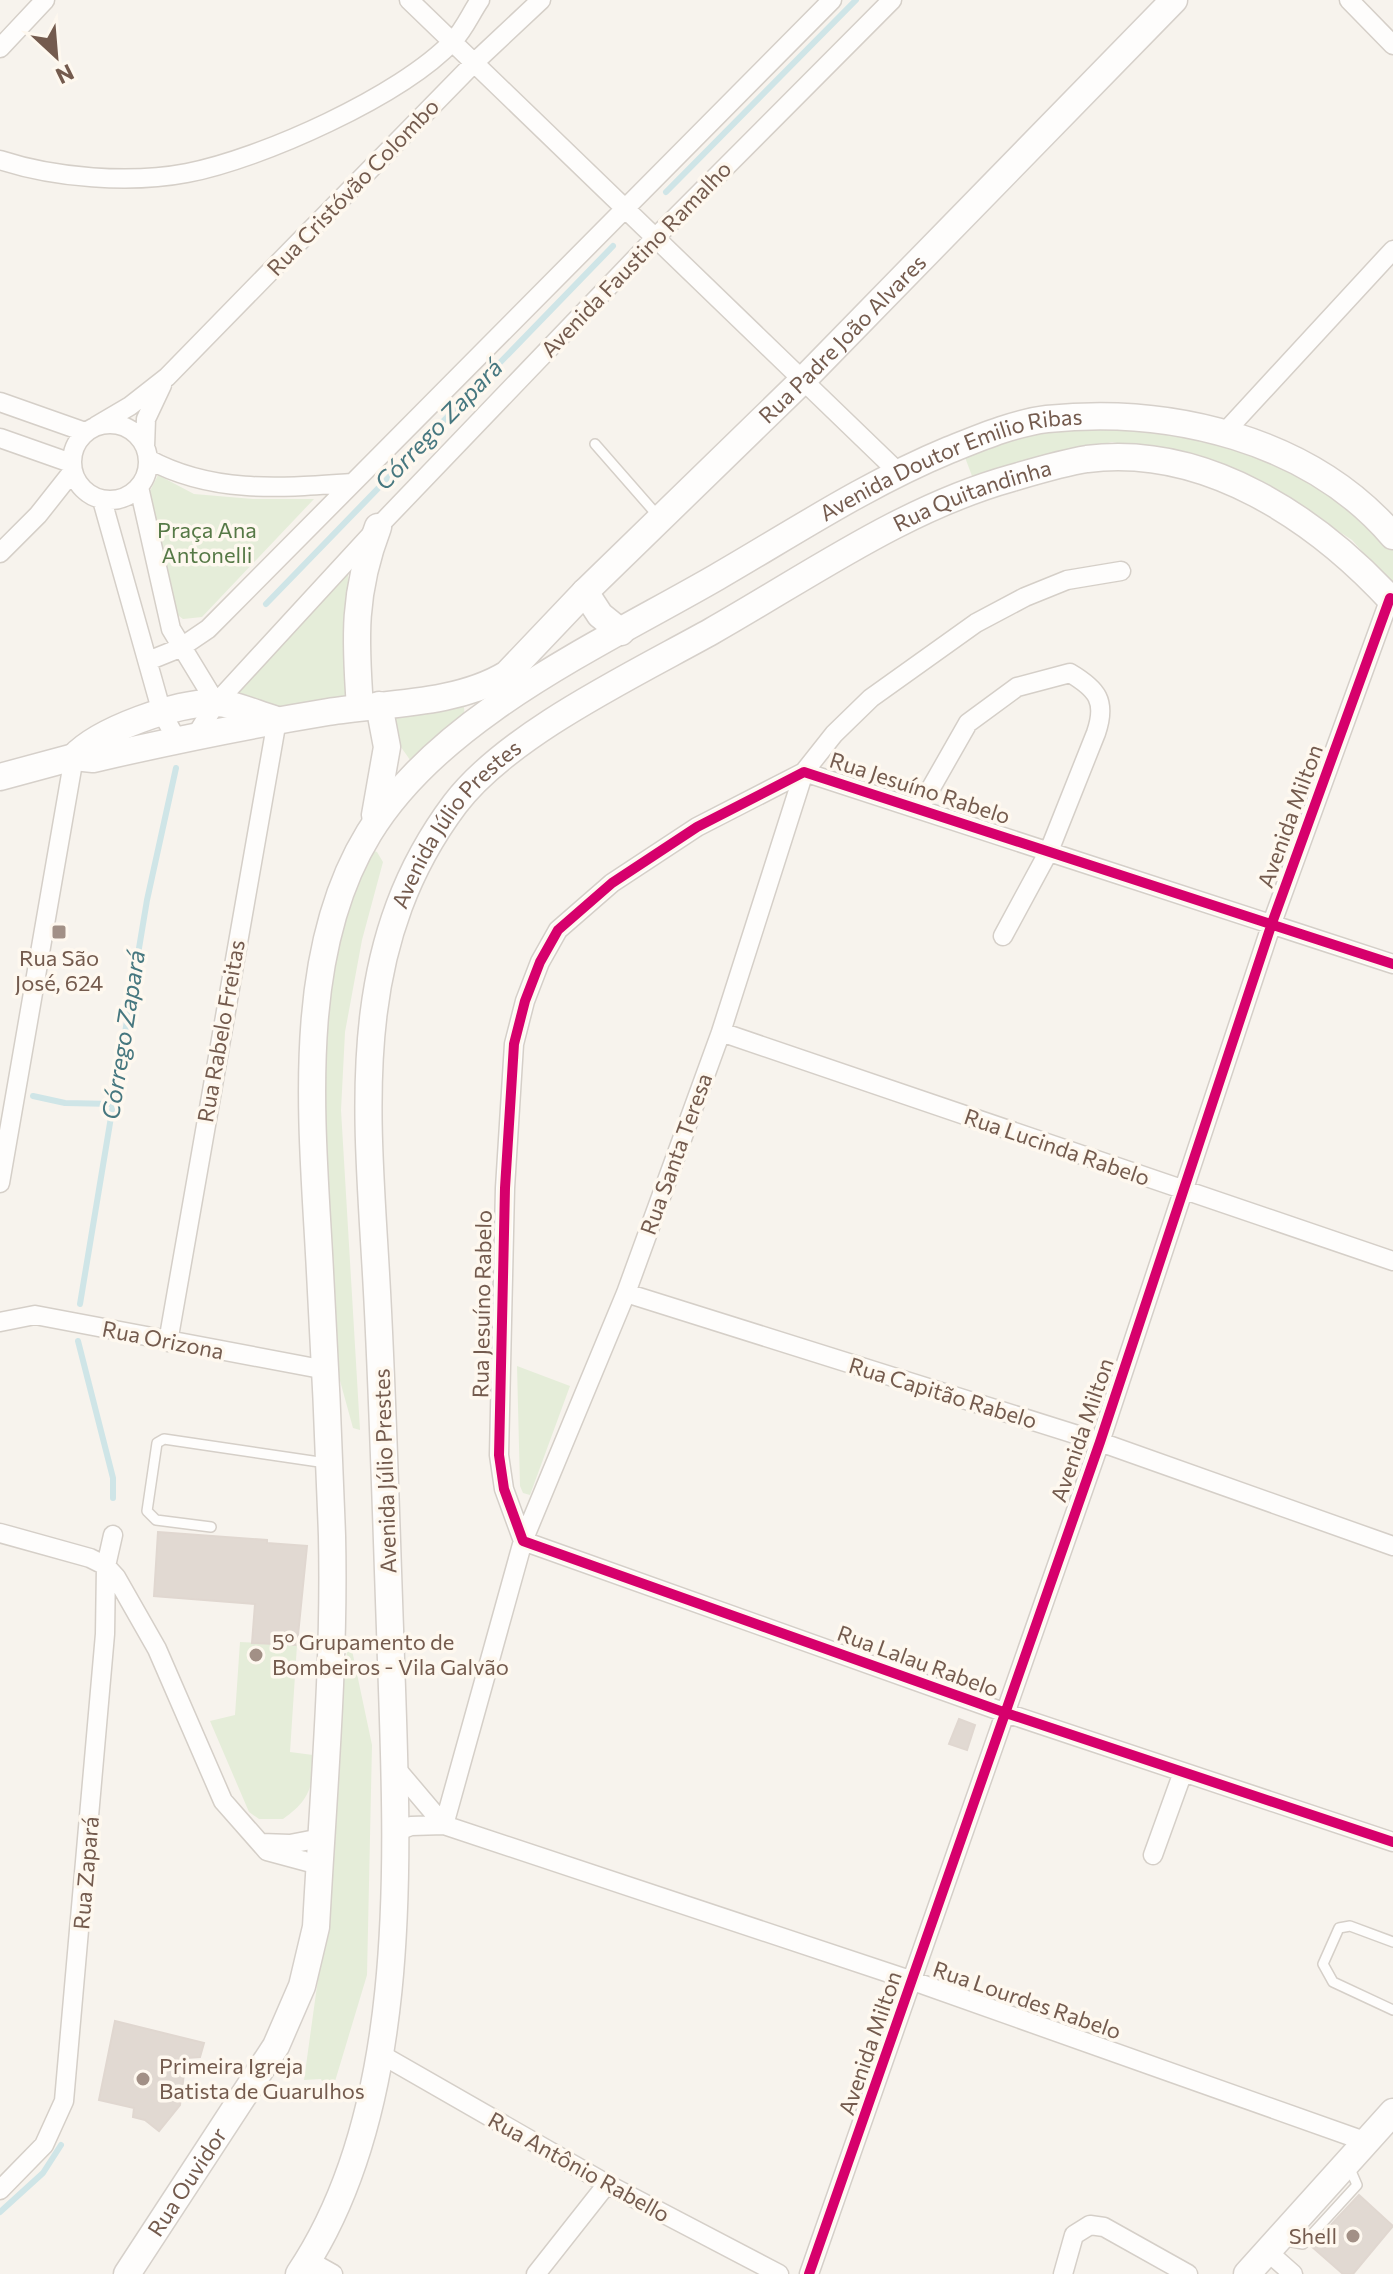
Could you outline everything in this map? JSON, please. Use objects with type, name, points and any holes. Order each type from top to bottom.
[{"type":"main road","name":"Rua Padre João Alvares","points":[[515,682],[585,592],[804,379],[1172,1]]},
{"type":"main road","name":"Avenida Doutor Emilio Ribas","points":[[0,777],[74,757],[93,759],[277,720],[456,693],[492,683],[515,682],[621,632],[898,472],[975,439],[1042,420],[1144,419],[1225,432],[1270,449],[1323,476],[1377,518],[1393,536]]},
{"type":"main road","name":"Rua Quitandinha","points":[[557,718],[935,504],[987,485],[1088,459],[1142,458],[1253,490],[1312,526],[1353,558],[1392,600]]},
{"type":"main road","points":[[370,830],[383,787],[387,747],[369,706],[356,605],[366,559],[378,527]]},
{"type":"main road","points":[[585,592],[600,615],[621,632]]},
{"type":"main road","points":[[329,1463],[312,1129],[313,1031],[326,941],[358,853],[370,830],[418,769],[515,682],[557,718]]},
{"type":"main road","name":"Avenida Doutor Emilio Ribas","points":[[74,757],[88,741],[162,713],[216,703],[277,720]]},
{"type":"main road","name":"Avenida Júlio Prestes","points":[[304,2267],[339,2198],[366,2127],[382,2055],[395,1832],[381,1363],[366,1091],[369,1033],[382,968],[422,852],[460,797],[557,718]]},
{"type":"main road","name":"Rua Ouvidor","points":[[127,2274],[276,2046],[306,1971],[316,1927],[321,1838],[332,1544],[329,1463]]},
{"type":"main road","points":[[1247,2274],[1393,2112]]},
{"type":"street","points":[[0,48],[45,0]]},
{"type":"street","points":[[409,0],[476,61],[898,472]]},
{"type":"street","points":[[0,160],[35,171],[109,178],[187,173],[326,124],[400,83],[454,40],[480,0]]},
{"type":"street","name":"Rua Cristóvão Colombo","points":[[90,429],[130,406],[167,377],[476,61],[541,0]]},
{"type":"street","name":"Avenida Faustino Ramalho","points":[[148,661],[180,648],[208,629],[832,0]]},
{"type":"street","name":"Avenida Faustino Ramalho","points":[[186,738],[378,527],[657,236],[892,0]]},
{"type":"street","points":[[1349,0],[1393,45]]},
{"type":"street","points":[[1225,432],[1393,250]]},
{"type":"street","name":"Rua Cristóvão Colombo","points":[[147,453],[146,419],[167,377]]},
{"type":"street","points":[[0,402],[90,429]]},
{"type":"street","points":[[0,553],[38,515],[71,467],[74,446],[90,429],[110,423],[125,427],[137,435],[147,453],[184,476],[265,489],[351,483]]},
{"type":"street","points":[[0,438],[71,467],[94,497],[162,713],[186,738]]},
{"type":"street","points":[[147,453],[139,487],[156,577],[180,648],[216,703]]},
{"type":"street","points":[[38,515],[55,504],[94,497],[128,496],[139,487]]},
{"type":"street","name":"Rua Santa Teresa","points":[[444,1825],[523,1541],[626,1293],[721,1032],[804,772],[834,734],[871,698],[976,623],[1025,597],[1067,580],[1121,571]]},
{"type":"street","name":"Avenida Milton","points":[[809,2274],[1100,1442],[1272,923],[1392,600]]},
{"type":"street","points":[[919,809],[968,723],[1017,687],[1070,673],[1093,687],[1102,714],[1049,851],[1003,936]]},
{"type":"street","name":"Rua Rabelo Freitas","points":[[168,1342],[277,720]]},
{"type":"street","points":[[0,1183],[74,757]]},
{"type":"street","name":"Rua Jesuíno Rabelo","points":[[523,1541],[504,1489],[499,1455],[505,1188],[514,1044],[525,1001],[558,930],[612,883],[697,827],[804,772],[1393,964]]},
{"type":"street","name":"Rua Lucinda Rabelo","points":[[721,1032],[1393,1261]]},
{"type":"street","name":"Rua Capitão Rabelo","points":[[626,1293],[1100,1442],[1393,1546]]},
{"type":"street","name":"Rua Orizona","points":[[0,1322],[35,1315],[326,1370]]},
{"type":"street","points":[[0,1533],[90,1558],[106,1566],[116,1577],[157,1649],[223,1801],[258,1843],[278,1855],[319,1865]]},
{"type":"street","name":"Rua Zapará","points":[[0,2190],[44,2145],[64,2101],[105,1634],[106,1566],[113,1535]]},
{"type":"street","name":"Rua Lalau Rabelo","points":[[523,1541],[1006,1713],[1393,1842]]},
{"type":"street","points":[[394,1766],[444,1825]]},
{"type":"street","points":[[1153,1855],[1183,1772]]},
{"type":"street","name":"Rua Lourdes Rabelo","points":[[395,1832],[411,1826],[444,1825],[913,1981],[1367,2142]]},
{"type":"street","points":[[258,1843],[290,1844],[321,1838]]},
{"type":"street","name":"Rua Antônio Rabello","points":[[382,2055],[607,2184],[779,2274]]},
{"type":"street","points":[[536,2274],[607,2184]]},
{"type":"street","points":[[1063,2274],[1074,2235],[1090,2225],[1104,2227],[1188,2274]]},
{"type":"street","points":[[1273,2245],[1293,2274]]},
{"type":"street","points":[[304,2267],[333,2274]]},
{"type":"lane","points":[[595,444],[660,519]]},
{"type":"lane","points":[[211,1527],[156,1520],[147,1511],[157,1443],[164,1439],[329,1463]]},
{"type":"lane","points":[[1393,1942],[1350,1926],[1339,1928],[1323,1964],[1333,1982],[1393,2010]]},
{"type":"green space","points":[[1110,423],[1195,434],[1234,445],[1285,466],[1353,511],[1393,550],[1393,586],[1352,540],[1286,497],[1204,461],[1112,442],[972,476],[963,452],[1038,430]]},
{"type":"green space","name":"Praça Ana Antonelli","points":[[158,475],[194,494],[253,499],[314,499],[202,617],[183,619],[171,610],[149,493]]},
{"type":"green space","points":[[348,570],[350,700],[274,718],[227,694]]},
{"type":"green space","points":[[464,707],[465,723],[413,764],[393,736],[384,715]]},
{"type":"green space","points":[[367,848],[377,852],[383,862],[362,940],[345,1032],[341,1110],[360,1430],[353,1428],[339,1377],[326,1203],[322,1075],[330,948]]},
{"type":"green space","points":[[517,1366],[570,1386],[530,1495],[523,1493],[520,1486]]},
{"type":"green space","points":[[349,1636],[372,1745],[367,1975],[330,2098],[321,2079],[304,2080],[326,1921],[335,1748]]},
{"type":"green space","points":[[240,1642],[297,1645],[290,1752],[313,1755],[312,1776],[304,1799],[283,1819],[259,1819],[249,1812],[210,1721],[235,1715]]},
{"type":"building","points":[[158,1532],[307,1546],[297,1645],[252,1643],[255,1604],[154,1596]]},
{"type":"building","points":[[959,1719],[975,1725],[967,1750],[949,1744]]},
{"type":"building","name":"Primeira Igreja Batista de Guarulhos","points":[[115,2021],[204,2043],[200,2057],[186,2058],[180,2105],[159,2131],[145,2120],[133,2117],[134,2108],[99,2100]]},
{"type":"building","name":"Shell","points":[[1359,2195],[1393,2226],[1353,2274],[1343,2274],[1311,2246]]},
{"type":"waterway","name":"Córrego Zapará","points":[[666,192],[856,0]]},
{"type":"waterway","name":"Córrego Zapará","points":[[266,604],[613,246]]},
{"type":"waterway","name":"Córrego Zapará","points":[[80,1304],[147,900],[176,768]]},
{"type":"waterway","points":[[33,1096],[65,1103],[114,1104]]},
{"type":"waterway","name":"Córrego Zapará","points":[[78,1341],[113,1478],[113,1498]]},
{"type":"waterway","name":"Córrego Zapará","points":[[0,2212],[43,2173],[61,2145]]},
{"type":"cycle path","points":[[809,2274],[1100,1442],[1272,923],[1390,598]]},
{"type":"cycle path","points":[[1393,964],[804,772],[697,827],[612,883],[558,930],[540,962],[525,1001],[514,1044],[505,1188],[499,1455],[504,1489],[523,1541],[1006,1713],[1393,1842]]},
{"type":"place","name":"Rua São José, 624","points":[[59,932]]},
{"type":"place","name":"5º Grupamento de Bombeiros - Vila Galvão","points":[[256,1655]]},
{"type":"place","name":"Primeira Igreja Batista de Guarulhos","points":[[143,2079]]},
{"type":"place","name":"Shell","points":[[1353,2236]]}]
